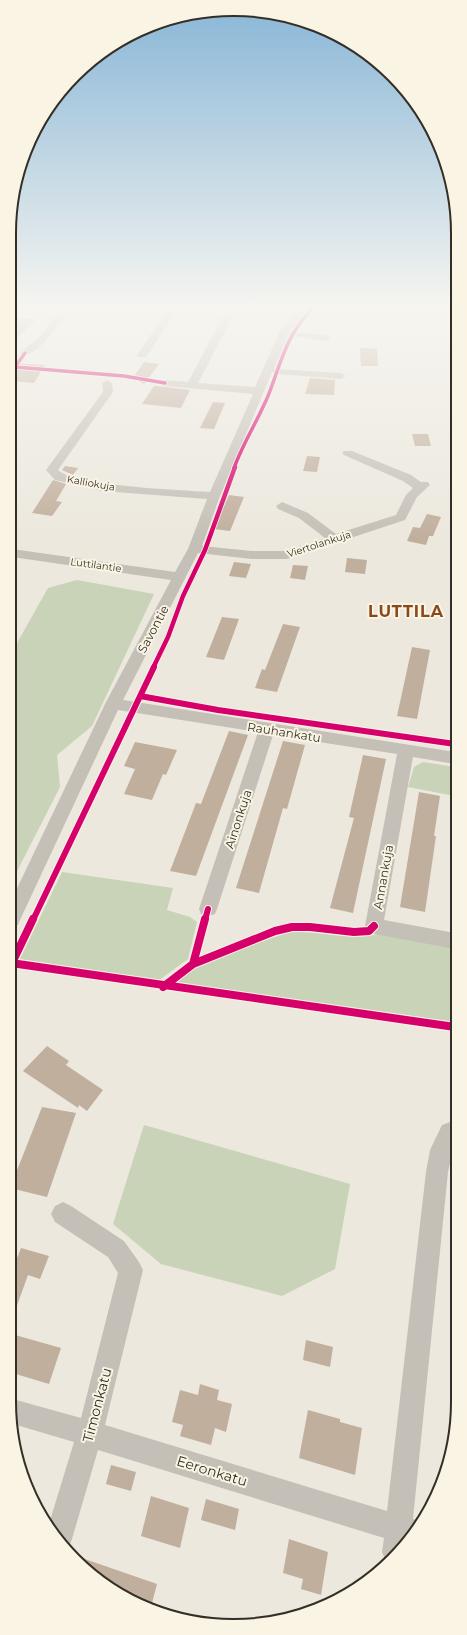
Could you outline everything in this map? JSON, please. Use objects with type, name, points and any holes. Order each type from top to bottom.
[{"type":"street","name":"Kalliokuja","points":[[107,385],[108,392],[52,470],[59,477],[102,486],[214,496]]},
{"type":"street","points":[[195,385],[260,391]]},
{"type":"street","name":"Savontie","points":[[16,909],[113,704],[194,548],[214,496],[263,385]]},
{"type":"street","name":"Viertolankuja","points":[[194,548],[273,556],[287,555],[401,517],[412,495],[423,486],[348,453]]},
{"type":"street","points":[[282,506],[294,509],[305,515],[334,539]]},
{"type":"street","name":"Luttilantie","points":[[16,554],[180,577]]},
{"type":"street","name":"Rauhankatu","points":[[113,704],[267,730],[451,757]]},
{"type":"street","name":"Ainonkuja","points":[[208,909],[267,730]]},
{"type":"street","name":"Annankuja","points":[[406,750],[374,926],[451,940]]},
{"type":"street","points":[[403,1538],[437,1172],[441,1150],[451,1132]]},
{"type":"street","name":"Timonkatu","points":[[60,1532],[90,1433],[131,1270],[116,1249],[62,1214]]},
{"type":"street","name":"Eeronkatu","points":[[16,1411],[90,1433],[403,1538]]},
{"type":"green space","points":[[77,580],[154,594],[92,726],[57,755],[60,787],[16,873],[16,645],[48,588]]},
{"type":"green space","points":[[423,762],[451,766],[451,795],[408,787],[414,767]]},
{"type":"green space","points":[[62,872],[173,888],[167,910],[190,917],[197,922],[188,959],[158,981],[20,959]]},
{"type":"green space","points":[[293,932],[347,936],[368,936],[378,934],[451,947],[451,1021],[176,983],[194,969],[211,961]]},
{"type":"green space","points":[[144,1125],[350,1184],[335,1269],[282,1296],[161,1264],[113,1224]]},
{"type":"building","points":[[308,385],[335,385],[334,395],[305,394]]},
{"type":"building","points":[[154,386],[190,390],[181,408],[142,404]]},
{"type":"building","points":[[213,402],[225,403],[214,429],[200,428]]},
{"type":"building","points":[[412,434],[428,434],[431,446],[415,446]]},
{"type":"building","points":[[307,456],[320,457],[317,472],[303,471]]},
{"type":"building","points":[[65,466],[78,468],[73,475],[62,470]]},
{"type":"building","points":[[53,480],[66,484],[56,501],[62,502],[52,516],[32,513]]},
{"type":"building","points":[[229,495],[244,497],[230,531],[214,529]]},
{"type":"building","points":[[427,514],[441,517],[433,536],[429,536],[426,545],[407,541],[413,527],[420,528]]},
{"type":"building","points":[[347,558],[367,560],[365,574],[345,572]]},
{"type":"building","points":[[234,562],[251,564],[246,578],[229,576]]},
{"type":"building","points":[[293,565],[308,566],[305,580],[290,578]]},
{"type":"building","points":[[222,617],[239,619],[224,660],[206,657]]},
{"type":"building","points":[[283,624],[300,627],[277,692],[255,688],[262,669],[265,670]]},
{"type":"building","points":[[412,647],[430,650],[417,719],[397,716]]},
{"type":"building","points":[[229,731],[248,735],[196,876],[170,871],[196,803],[201,804]]},
{"type":"building","points":[[283,741],[305,745],[287,809],[283,808],[259,893],[236,888]]},
{"type":"building","points":[[135,742],[177,750],[166,775],[163,774],[152,800],[124,794],[135,769],[124,766]]},
{"type":"building","points":[[363,755],[386,759],[353,913],[330,908],[354,818],[349,817]]},
{"type":"building","points":[[419,792],[440,796],[425,912],[400,907]]},
{"type":"building","points":[[47,1046],[69,1061],[66,1065],[103,1090],[87,1111],[79,1105],[78,1108],[23,1071]]},
{"type":"building","points":[[42,1107],[76,1113],[47,1197],[16,1189],[16,1173]]},
{"type":"building","points":[[21,1248],[49,1256],[40,1279],[28,1275],[16,1308],[16,1261]]},
{"type":"building","points":[[16,1335],[61,1348],[49,1384],[16,1374]]},
{"type":"building","points":[[306,1340],[333,1347],[330,1367],[303,1360]]},
{"type":"building","points":[[200,1384],[219,1390],[217,1400],[232,1404],[226,1432],[215,1428],[211,1445],[180,1436],[183,1425],[172,1422],[180,1390],[198,1395]]},
{"type":"building","points":[[308,1410],[340,1419],[340,1422],[362,1428],[355,1475],[299,1458]]},
{"type":"building","points":[[111,1465],[136,1472],[131,1491],[106,1484]]},
{"type":"building","points":[[151,1496],[189,1508],[180,1548],[141,1536]]},
{"type":"building","points":[[206,1499],[239,1509],[235,1530],[201,1520]]},
{"type":"building","points":[[289,1539],[328,1552],[321,1595],[301,1589],[303,1579],[283,1573]]},
{"type":"building","points":[[84,1559],[157,1584],[152,1603],[137,1597],[125,1590],[101,1574]]},
{"type":"cycle path","points":[[16,955],[168,637],[183,596],[205,550],[236,463],[272,385]]},
{"type":"cycle path","points":[[140,696],[218,710],[451,743]]},
{"type":"cycle path","points":[[193,964],[208,909]]},
{"type":"cycle path","points":[[163,987],[193,964],[275,931],[292,927],[310,927],[354,932],[369,931],[374,926]]},
{"type":"cycle path","points":[[16,964],[451,1026]]},
{"type":"district","name":"LUTTILA","points":[[406,611]]}]
